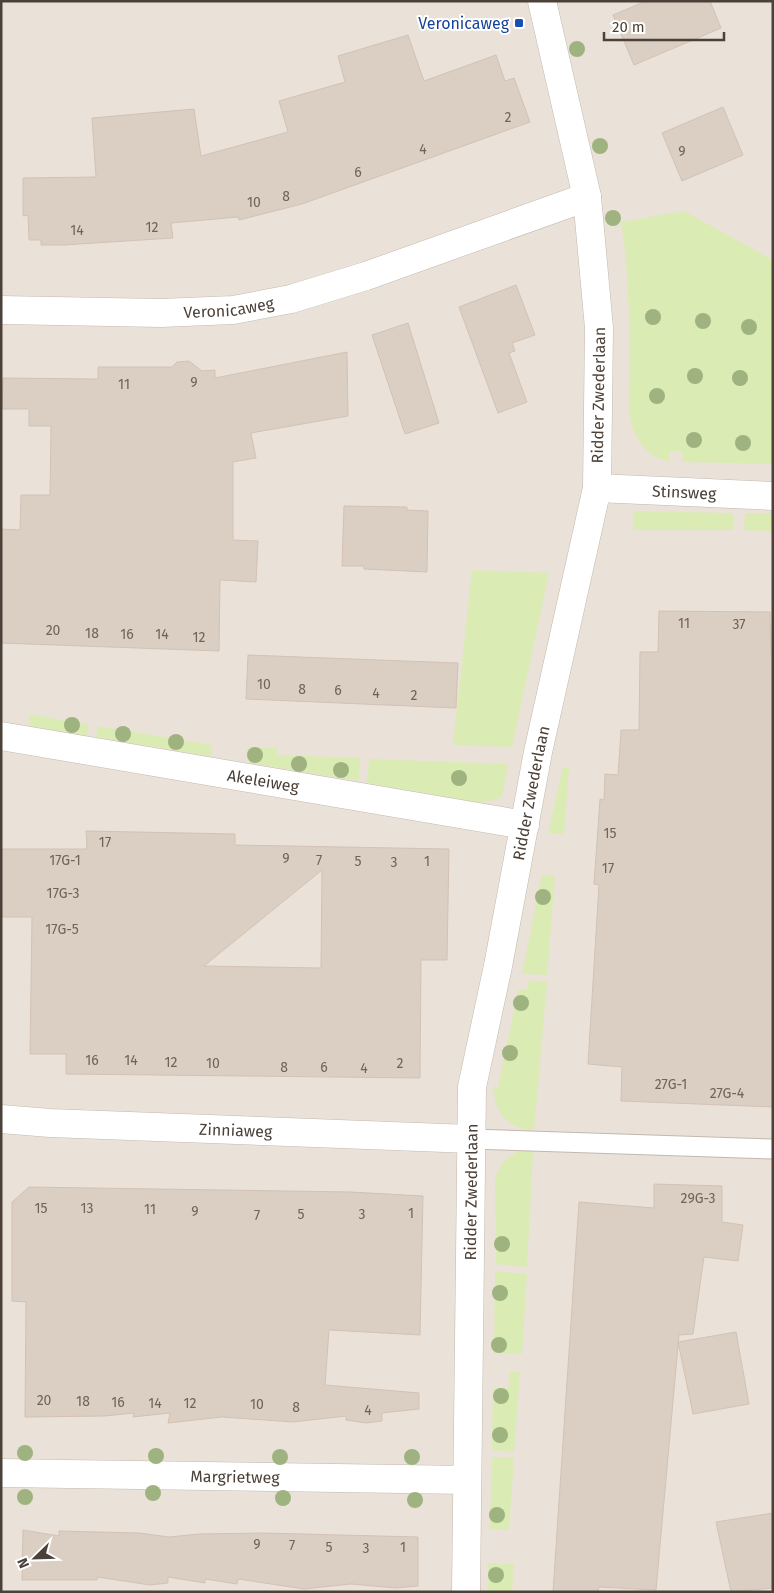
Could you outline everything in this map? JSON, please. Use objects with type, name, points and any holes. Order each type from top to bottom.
[{"type":"street","name":"Ridder Zwederlaan","points":[[466,1592],[472,1088],[526,825],[538,752],[597,488],[600,328],[587,197],[542,1]]},
{"type":"street","name":"Veronicaweg","points":[[1,310],[161,313],[233,310],[290,299],[366,276],[587,197]]},
{"type":"street","name":"Stinsweg","points":[[597,488],[773,496]]},
{"type":"street","name":"Akeleiweg","points":[[1,736],[526,825]]},
{"type":"street","name":"Zinniaweg","points":[[1,1119],[50,1124],[471,1139]]},
{"type":"street","name":"Margrietweg","points":[[1,1473],[467,1480]]},
{"type":"lane","points":[[471,1139],[773,1149]]},
{"type":"shaded area","points":[[1,1],[773,1],[773,1592],[1,1592]]},
{"type":"green space","points":[[684,211],[773,260],[773,464],[683,462],[682,451],[669,451],[669,461],[662,460],[651,454],[641,444],[632,426],[629,399],[628,287],[621,222]]},
{"type":"green space","points":[[634,511],[733,513],[733,530],[633,530]]},
{"type":"green space","points":[[745,513],[773,513],[773,531],[744,530]]},
{"type":"green space","points":[[472,570],[549,573],[512,747],[453,745]]},
{"type":"green space","points":[[29,714],[89,725],[87,736],[30,726]]},
{"type":"green space","points":[[98,726],[212,745],[212,755],[96,737]]},
{"type":"green space","points":[[248,747],[277,748],[277,755],[360,758],[359,781],[249,763]]},
{"type":"green space","points":[[369,759],[508,764],[502,796],[495,800],[476,803],[367,783]]},
{"type":"green space","points":[[563,767],[569,768],[564,834],[548,833]]},
{"type":"green space","points":[[542,875],[555,876],[547,975],[522,974]]},
{"type":"green space","points":[[529,980],[547,982],[534,1130],[517,1127],[504,1118],[496,1105],[494,1096],[494,1087],[498,1088],[518,990],[527,990]]},
{"type":"green space","points":[[524,1149],[533,1150],[527,1267],[496,1264],[495,1178],[506,1160]]},
{"type":"green space","points":[[495,1271],[527,1274],[522,1354],[494,1353]]},
{"type":"green space","points":[[510,1372],[520,1372],[514,1452],[492,1450],[493,1388],[509,1388]]},
{"type":"green space","points":[[492,1457],[514,1458],[509,1530],[490,1529]]},
{"type":"green space","points":[[488,1563],[514,1564],[512,1592],[488,1592]]},
{"type":"building","points":[[646,1],[710,1],[721,28],[634,65],[613,15]]},
{"type":"building","points":[[408,35],[424,81],[496,55],[505,81],[514,78],[530,122],[302,204],[239,220],[238,217],[171,223],[173,238],[64,245],[41,245],[41,240],[29,240],[28,215],[23,216],[23,178],[96,177],[92,118],[194,109],[201,156],[288,132],[279,101],[345,82],[338,56]]},
{"type":"building","points":[[723,107],[743,155],[682,181],[662,133]]},
{"type":"building","points":[[516,285],[535,335],[512,343],[515,351],[509,353],[527,402],[498,413],[459,307]]},
{"type":"building","points":[[408,323],[439,423],[405,434],[372,335]]},
{"type":"building","points":[[347,352],[348,416],[251,433],[256,458],[233,462],[233,540],[258,541],[256,582],[220,580],[219,651],[1,643],[1,529],[20,530],[21,495],[50,495],[51,426],[29,426],[29,409],[2,409],[3,378],[98,379],[98,367],[172,367],[177,362],[189,361],[202,371],[215,370],[215,378]]},
{"type":"building","points":[[344,506],[407,507],[407,510],[428,511],[427,572],[364,569],[364,566],[342,566]]},
{"type":"building","points":[[659,611],[770,612],[771,654],[773,654],[773,1107],[621,1101],[622,1067],[588,1064],[599,885],[594,884],[600,799],[604,800],[605,774],[618,775],[621,730],[639,730],[640,652],[658,652]]},
{"type":"building","points":[[248,655],[458,663],[456,708],[246,699]]},
{"type":"building","points":[[86,831],[235,834],[235,845],[449,849],[447,960],[421,960],[420,1078],[66,1074],[66,1054],[30,1054],[32,917],[1,917],[1,849],[87,849]],"holes":[[[322,870],[321,968],[204,966]]]},
{"type":"building","points":[[654,1184],[722,1186],[722,1222],[743,1225],[738,1261],[704,1257],[693,1334],[679,1335],[656,1590],[599,1587],[598,1592],[553,1592],[579,1202],[654,1208]]},
{"type":"building","points":[[29,1187],[351,1192],[423,1196],[420,1335],[329,1330],[325,1385],[419,1393],[419,1409],[382,1413],[382,1421],[366,1423],[346,1420],[346,1416],[293,1422],[222,1417],[168,1423],[170,1413],[133,1417],[134,1413],[105,1416],[25,1417],[26,1302],[12,1301],[12,1202]]},
{"type":"building","points":[[736,1332],[749,1404],[693,1414],[678,1342]]},
{"type":"building","points":[[773,1513],[773,1588],[731,1592],[716,1522]]},
{"type":"building","points":[[23,1530],[59,1536],[59,1531],[139,1533],[169,1537],[199,1534],[264,1533],[418,1537],[418,1586],[396,1588],[351,1584],[304,1589],[238,1579],[237,1584],[205,1579],[205,1583],[168,1577],[168,1583],[150,1585],[97,1577],[97,1580],[22,1580]]},
{"type":"place","name":"Veronicaweg","points":[[519,23]]}]
